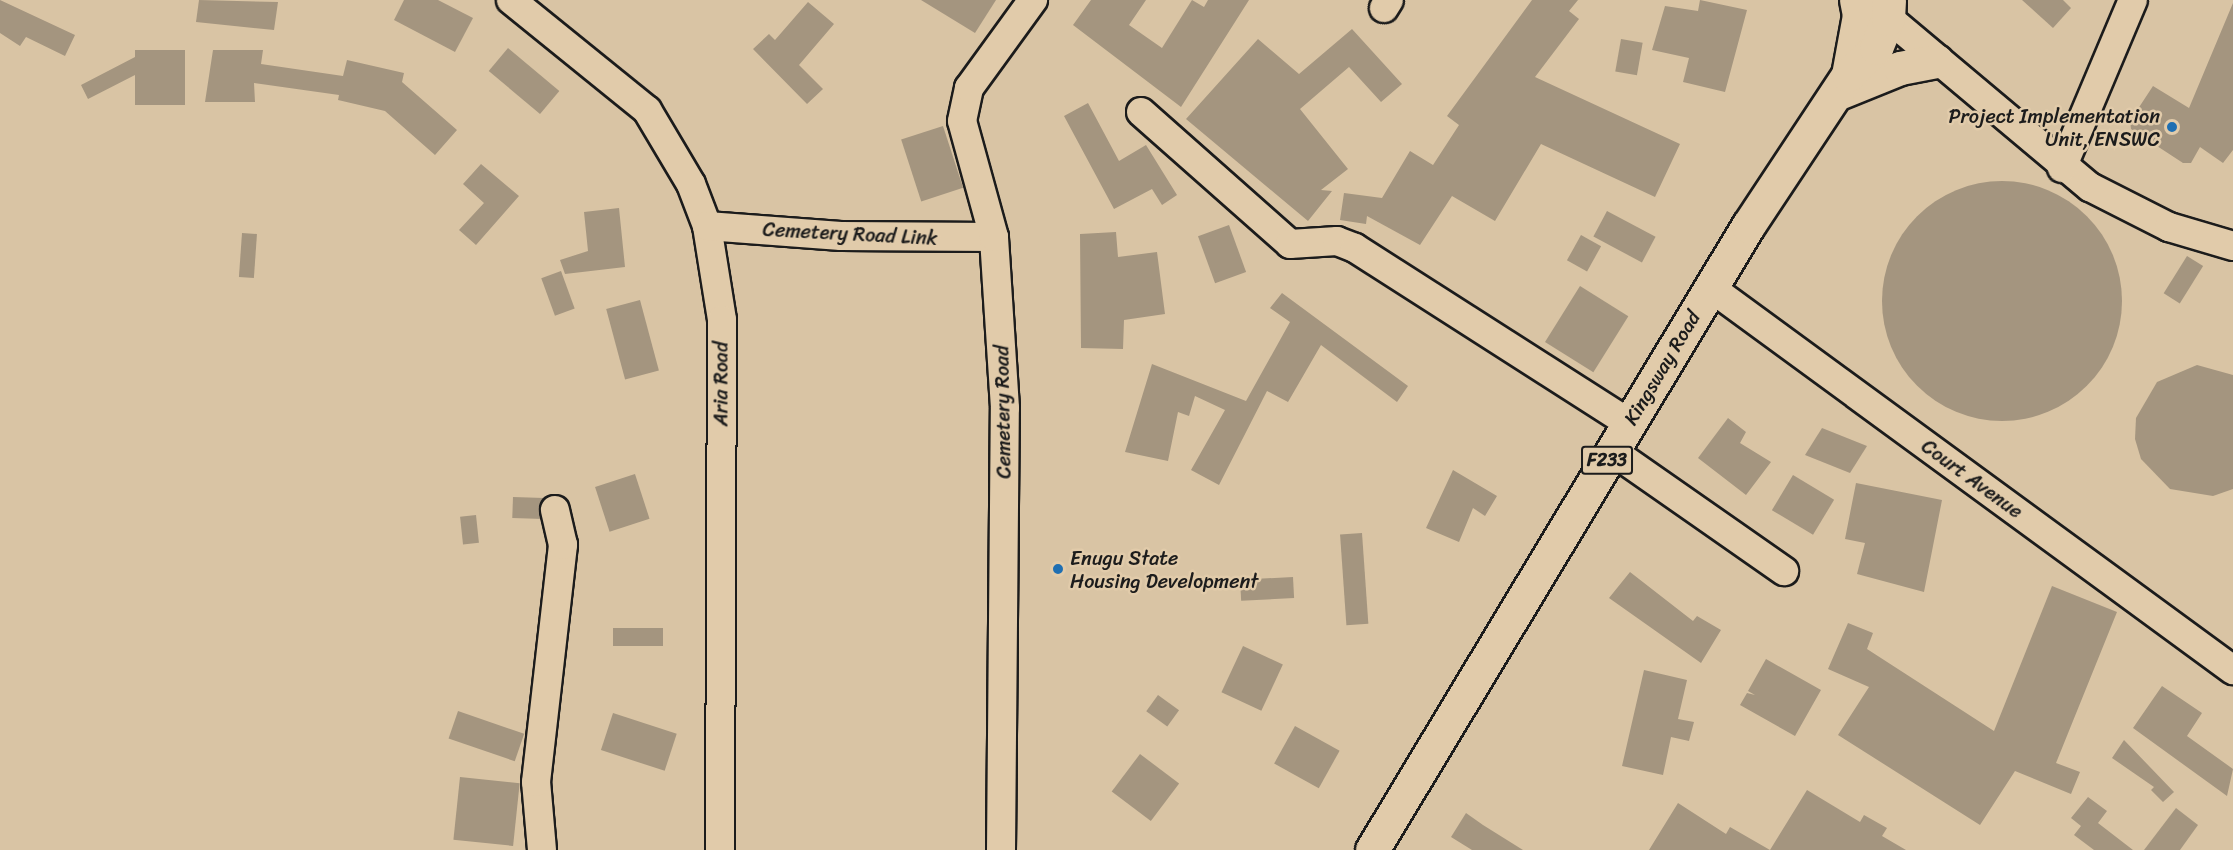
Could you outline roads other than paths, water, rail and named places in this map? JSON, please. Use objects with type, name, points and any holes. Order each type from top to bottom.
[{"type":"main road","name":"F233","points":[[1843,85],[1859,15],[1856,0]]},
{"type":"main road","name":"F233","points":[[1843,85],[1876,48],[1882,6]]},
{"type":"main road","points":[[1843,85],[1899,68],[1936,61]]},
{"type":"main road","name":"Kingsway Road","points":[[1372,850],[1711,288],[1843,85]]},
{"type":"street","name":"Aria Road","points":[[511,0],[647,110],[679,160],[707,226],[722,320],[720,850]]},
{"type":"street","name":"Cemetery Road","points":[[1001,850],[1005,408],[994,237],[962,107],[969,88],[1034,0]]},
{"type":"street","points":[[2062,168],[2133,0]]},
{"type":"street","points":[[1882,6],[1936,61],[2062,168],[2147,218],[2233,246]]},
{"type":"street","points":[[1141,112],[1290,244],[1337,241],[1355,248],[1629,423]]},
{"type":"street","name":"Cemetery Road Link","points":[[707,226],[842,236],[994,237]]},
{"type":"street","name":"Court Avenue","points":[[1711,288],[2233,670]]},
{"type":"street","points":[[1612,451],[1784,571]]},
{"type":"street","points":[[542,850],[536,782],[563,545],[555,510]]},
{"type":"place","name":"Project Implementation Unit, ENSWC","points":[[2172,127]]},
{"type":"place","name":"Enugu State Housing Development","points":[[1058,569]]}]
